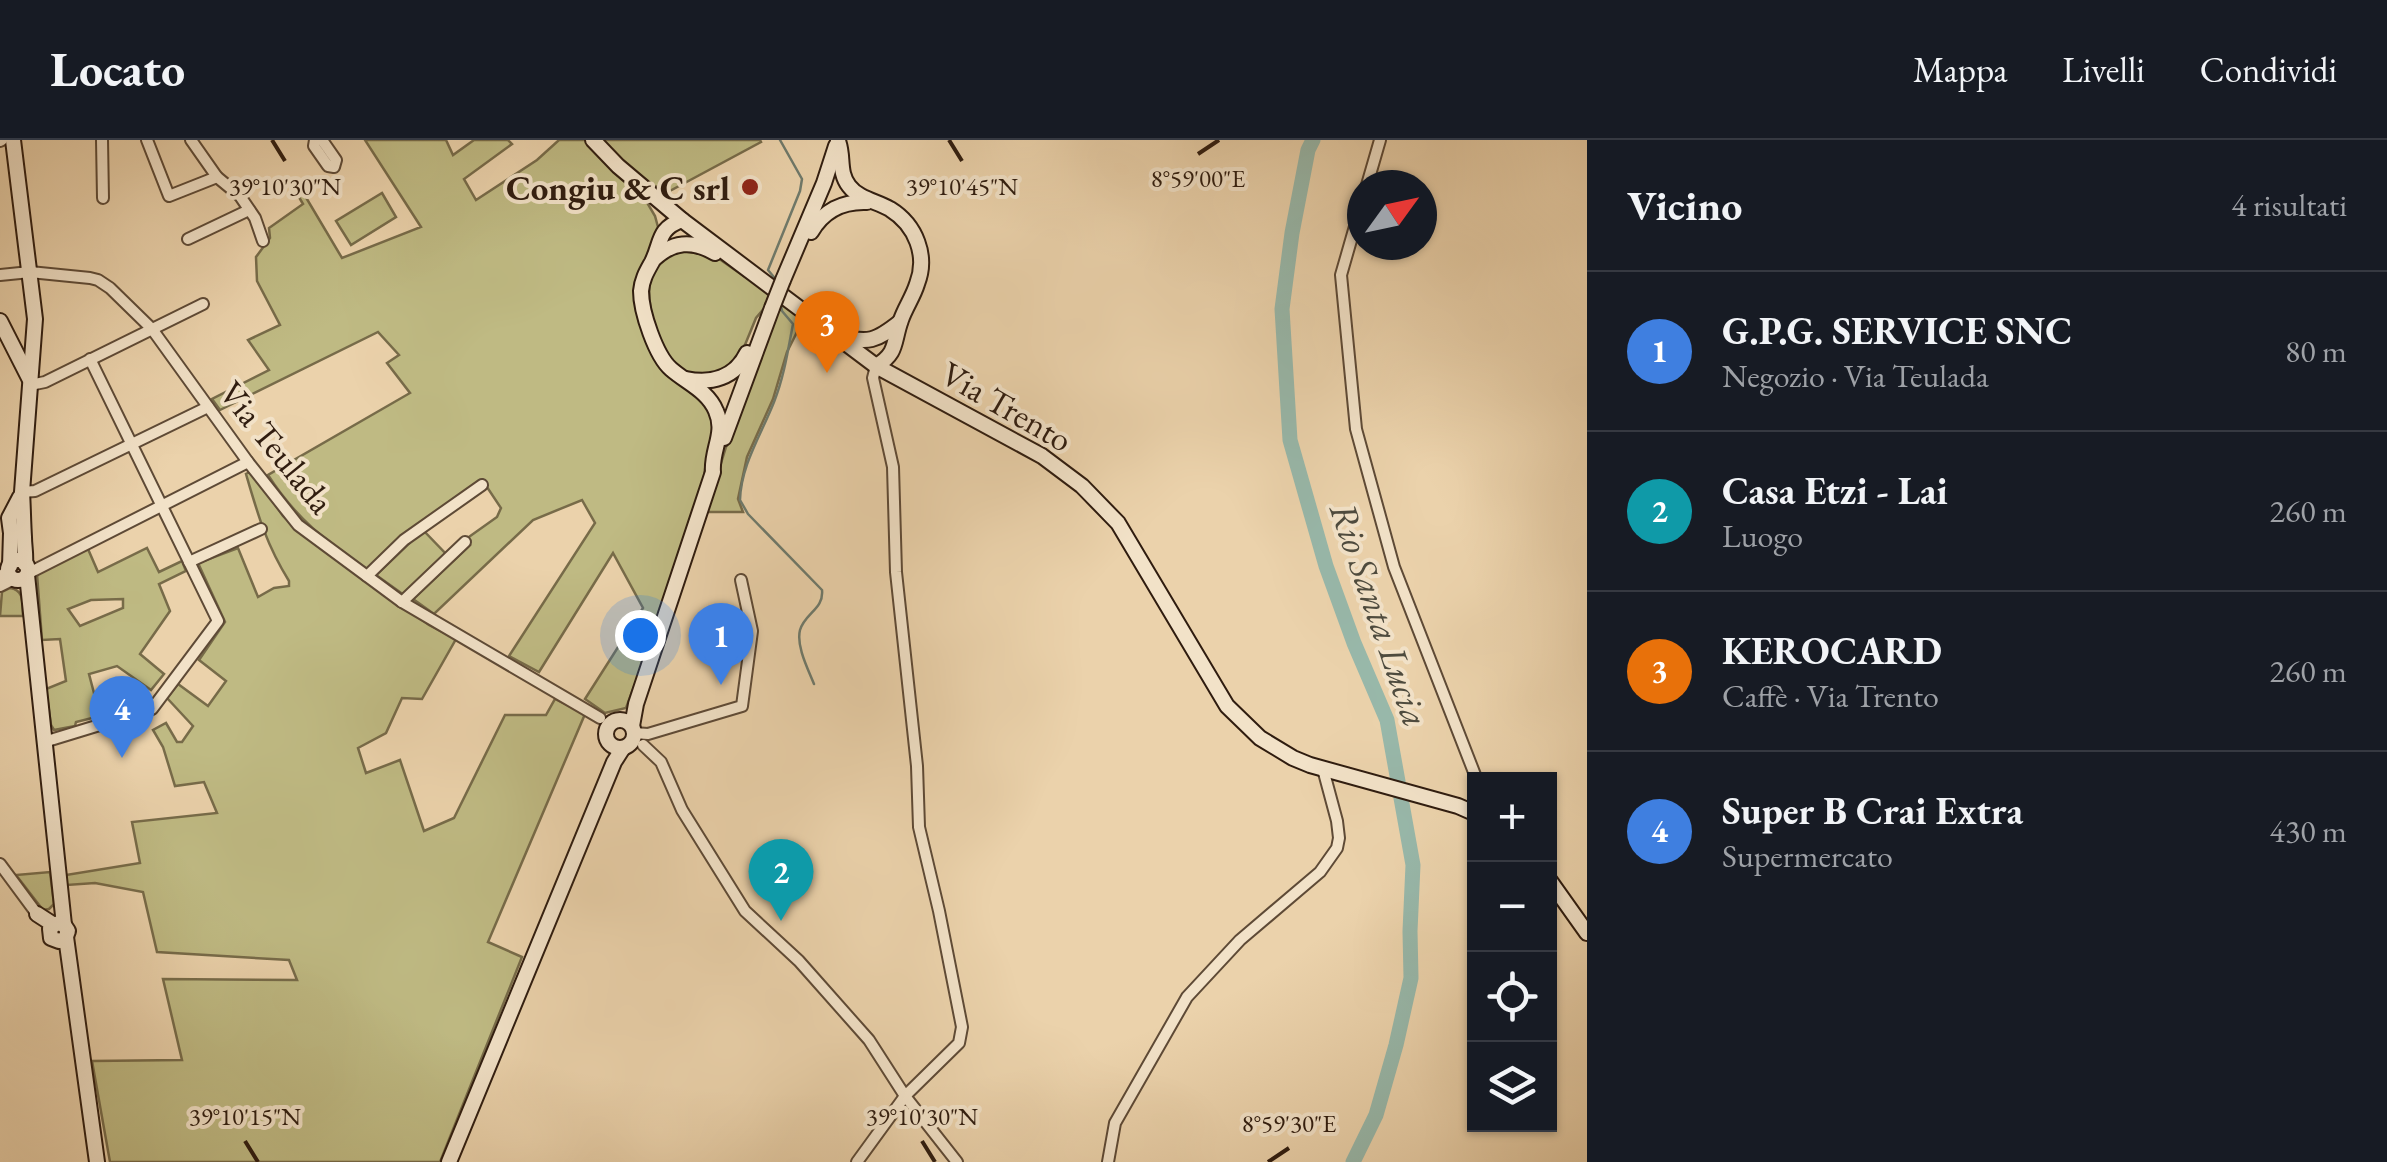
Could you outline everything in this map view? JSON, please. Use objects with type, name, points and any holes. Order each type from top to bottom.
[{"type":"street","points":[[13,140],[35,319],[22,492],[12,515],[10,544],[16,573],[29,598],[61,905],[57,931],[70,976],[97,1162]]},
{"type":"street","points":[[102,140],[103,198]]},
{"type":"street","points":[[148,140],[169,196],[218,177]]},
{"type":"street","points":[[191,140],[255,218],[263,240]]},
{"type":"street","name":"Via Trento","points":[[593,140],[682,220],[876,366],[1042,456],[1082,486],[1118,523],[1227,706],[1254,733],[1280,751],[1328,770],[1467,810]]},
{"type":"street","points":[[838,140],[843,175],[850,187],[900,216],[918,241],[921,254],[922,268],[900,322],[895,348],[888,359],[876,366]]},
{"type":"street","points":[[448,1162],[614,762],[768,315],[838,140]]},
{"type":"street","points":[[1371,170],[1380,140]]},
{"type":"street","points":[[629,176],[651,202],[663,231]]},
{"type":"street","points":[[797,247],[833,209],[856,202],[875,203]]},
{"type":"street","points":[[188,240],[249,210]]},
{"type":"street","points":[[682,220],[663,231],[642,282],[642,301],[666,364],[708,398],[720,420],[712,476]]},
{"type":"street","points":[[653,260],[680,236],[682,220]]},
{"type":"street","points":[[673,245],[694,245],[741,264]]},
{"type":"street","points":[[1347,254],[1341,275],[1356,429],[1394,566],[1474,772]]},
{"type":"street","name":"Via Teulada","points":[[0,275],[30,272],[98,280],[110,288],[152,329],[298,525],[402,602],[622,733]]},
{"type":"street","points":[[30,382],[45,382],[203,304]]},
{"type":"street","points":[[684,378],[712,381],[734,371],[768,315]]},
{"type":"street","points":[[0,321],[30,382]]},
{"type":"street","points":[[857,1162],[905,1096],[959,1043],[962,1027],[919,826],[896,572],[893,467],[872,378],[879,339],[900,322]]},
{"type":"street","points":[[833,334],[851,339],[879,339]]},
{"type":"street","points":[[895,348],[906,372],[926,394]]},
{"type":"street","points":[[44,742],[156,707],[218,623],[90,359]]},
{"type":"street","points":[[22,492],[35,491],[208,406]]},
{"type":"street","points":[[16,573],[162,507],[248,462]]},
{"type":"street","points":[[367,576],[404,540],[482,486]]},
{"type":"street","points":[[12,515],[16,573]]},
{"type":"street","points":[[189,562],[262,529]]},
{"type":"street","points":[[402,602],[466,542]]},
{"type":"street","points":[[622,733],[648,734],[742,706],[752,631],[741,580]]},
{"type":"street","points":[[622,733],[661,762],[682,810],[745,911],[796,957],[869,1040],[905,1096],[956,1162]]},
{"type":"street","points":[[1108,1162],[1115,1123],[1187,997],[1240,940],[1320,872],[1337,848],[1339,838],[1328,770]]},
{"type":"street","points":[[0,864],[37,914],[57,931]]},
{"type":"street","points":[[1557,892],[1587,933]]},
{"type":"street","points":[[37,914],[52,915],[61,905]]},
{"type":"shaded area","points":[[365,140],[446,140],[453,155],[474,140],[508,140],[512,144],[464,179],[476,200],[537,160],[559,140],[585,140],[645,199],[655,216],[657,239],[640,272],[650,343],[713,410],[715,436],[669,593],[626,708],[605,713],[585,699],[643,608],[613,553],[539,672],[509,656],[595,523],[582,500],[533,520],[434,614],[413,599],[470,545],[466,539],[497,517],[501,508],[483,481],[368,570],[313,528],[268,475],[410,393],[387,363],[399,355],[378,332],[220,410],[212,399],[269,370],[248,340],[280,325],[257,281],[256,257],[270,238],[269,228],[303,204],[296,192],[301,189],[342,258],[421,227]]},
{"type":"shaded area","points":[[598,140],[761,142],[666,193],[664,188],[638,177]]},
{"type":"shaded area","points":[[382,193],[396,217],[351,245],[336,221]]},
{"type":"shaded area","points":[[684,246],[715,256],[804,318],[747,457],[738,499],[743,512],[706,512],[757,361],[767,305],[756,318],[740,357],[723,374],[683,372],[665,354],[658,339],[649,288],[657,263]]},
{"type":"shaded area","points":[[252,471],[283,516],[302,534],[429,625],[456,639],[422,699],[402,698],[386,733],[358,748],[366,773],[400,760],[424,831],[454,818],[505,715],[546,715],[555,699],[585,714],[488,942],[522,957],[440,1162],[110,1162],[92,1061],[182,1060],[163,979],[297,980],[289,960],[157,952],[143,892],[95,883],[67,885],[66,875],[140,863],[132,822],[217,813],[204,782],[175,786],[163,747],[153,730],[166,723],[177,742],[182,742],[193,726],[167,698],[178,684],[208,706],[226,681],[199,660],[225,622],[198,563],[238,548],[258,597],[274,588],[289,586],[259,516],[246,474]]},
{"type":"shaded area","points":[[423,530],[447,555],[404,595],[376,575]]},
{"type":"shaded area","points":[[147,548],[159,572],[182,561],[186,571],[159,584],[170,611],[140,654],[164,674],[151,690],[117,666],[89,674],[100,716],[54,730],[46,689],[66,681],[60,639],[42,640],[37,574],[88,549],[98,572]],"holes":[[[123,599],[123,608],[80,626],[68,609],[91,600]]]},
{"type":"shaded area","points":[[10,588],[20,595],[23,616],[0,616],[2,592]]},
{"type":"shaded area","points":[[50,872],[54,904],[43,910],[16,875]]},
{"type":"waterway","points":[[778,282],[768,270],[802,179],[780,140]]},
{"type":"waterway","name":"Rio Santa Lucia","points":[[1313,140],[1292,233],[1282,309],[1290,440],[1326,566],[1387,720],[1413,865],[1411,978],[1376,1115],[1353,1162]]},
{"type":"waterway","points":[[781,305],[793,324],[785,363],[774,402],[748,462],[740,500],[748,514],[822,590],[820,602],[802,624],[799,636],[814,684]]},
{"type":"place","name":"Congiu & C srl","points":[[750,187]]},
{"type":"place","name":"KEROCARD","points":[[827,373]]},
{"type":"place","name":"G.P.G. SERVICE SNC","points":[[721,685]]},
{"type":"place","name":"Super B Crai Extra","points":[[122,758]]},
{"type":"place","name":"Casa Etzi - Lai","points":[[781,921]]}]
